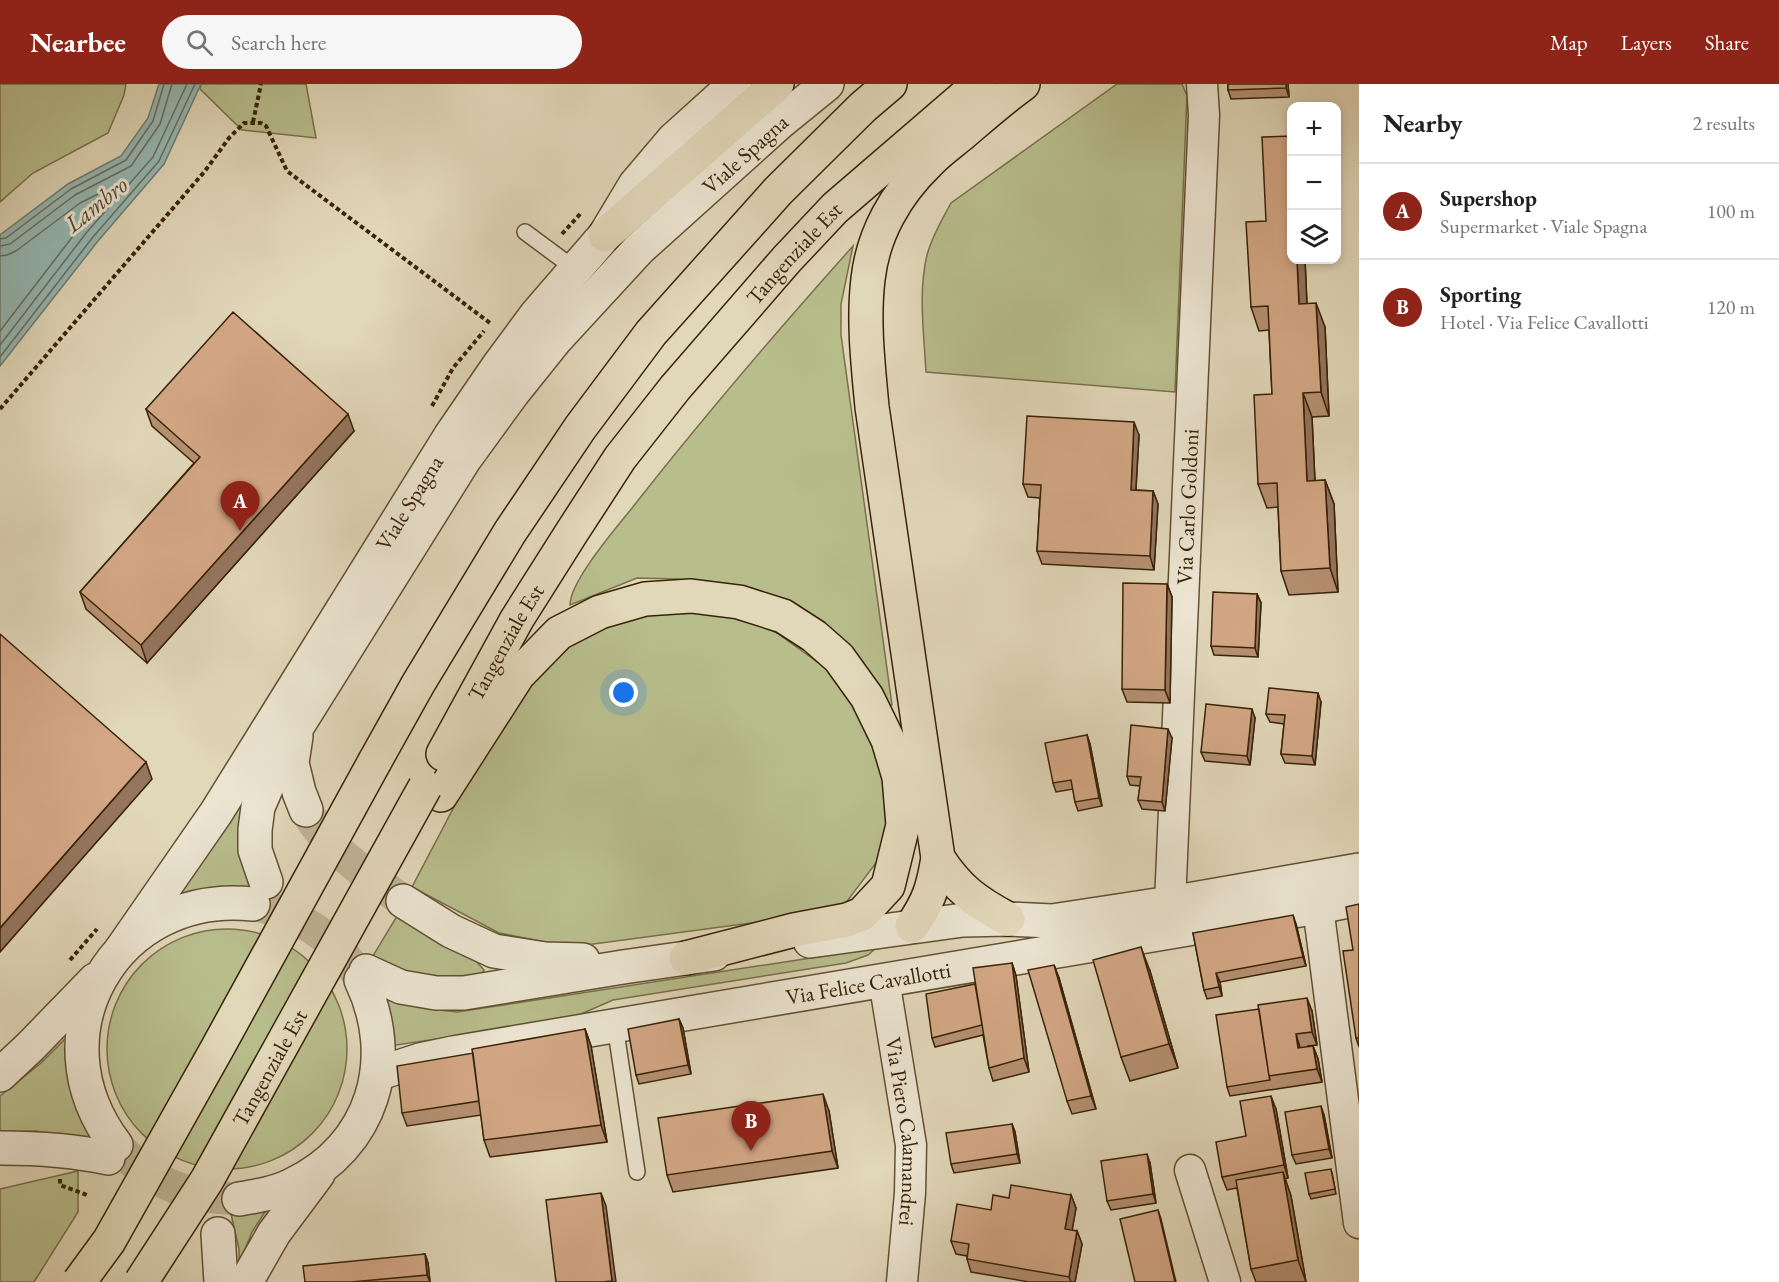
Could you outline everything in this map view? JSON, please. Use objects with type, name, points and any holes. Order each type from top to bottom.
[{"type":"highway","points":[[605,235],[777,84]]},
{"type":"highway","points":[[79,1282],[109,1241],[418,684],[510,531],[579,428],[651,333],[778,191],[863,107],[890,84]]},
{"type":"highway","name":"Tangenziale Est","points":[[141,1282],[207,1180],[433,791],[517,619],[620,458],[675,388],[787,259],[835,208],[978,84]]},
{"type":"highway","points":[[912,926],[929,899],[938,858],[872,407],[866,353],[868,278],[874,250],[884,223],[900,195],[928,163],[1023,84]]},
{"type":"highway","points":[[165,1282],[227,1191],[433,791],[518,675],[559,633],[600,612],[645,600],[691,596],[739,602],[783,616],[814,636],[839,658],[867,697],[888,740],[899,777],[903,825],[888,886],[862,914],[847,920],[794,930],[686,958]]},
{"type":"highway","points":[[938,858],[951,878],[962,889],[981,904],[1008,919]]},
{"type":"street","name":"Viale Spagna","points":[[114,959],[216,813],[451,435],[536,315],[605,235],[634,184],[674,139],[735,84]]},
{"type":"street","name":"Viale Spagna","points":[[114,959],[138,934],[179,911],[259,893],[255,850],[258,807],[271,777],[297,727],[465,460],[512,394],[556,339],[639,249],[779,123],[827,84]]},
{"type":"street","name":"Via Carlo Goldoni","points":[[1172,917],[1203,127],[1202,84]]},
{"type":"street","points":[[297,727],[292,763],[306,810]]},
{"type":"street","name":"Via Felice Cavallotti","points":[[1172,917],[1052,921],[963,920],[686,958],[465,993],[436,993],[401,987],[364,976],[377,1024],[379,1049],[377,1074],[420,1060],[453,1053],[884,980],[1172,917],[1317,892],[1359,870]]},
{"type":"street","points":[[1317,892],[1359,1223]]},
{"type":"street","name":"Via Felice Cavallotti","points":[[1317,892],[1359,899]]},
{"type":"street","name":"Via Felice Cavallotti","points":[[403,901],[451,931],[494,951],[545,958],[606,960],[686,958]]},
{"type":"street","points":[[615,1025],[662,1001],[878,965],[897,948],[912,926]]},
{"type":"street","points":[[0,1075],[114,959]]},
{"type":"street","points":[[0,1148],[112,1151],[92,1106],[86,1084],[82,1062],[82,1038],[86,1015],[94,991],[114,959]]},
{"type":"street","name":"Via Piero Calamandrei","points":[[884,980],[911,1145],[910,1193],[902,1282]]},
{"type":"street","points":[[240,1199],[263,1195],[290,1186],[307,1178],[338,1153],[354,1133],[366,1111],[377,1074]]},
{"type":"street","points":[[246,1282],[274,1233],[323,1166]]},
{"type":"street","points":[[1190,1170],[1225,1282]]},
{"type":"street","points":[[218,1234],[221,1282]]},
{"type":"lane","points":[[525,232],[575,269]]},
{"type":"lane","points":[[615,1025],[637,1172]]},
{"type":"path","points":[[253,122],[261,84]]},
{"type":"path","points":[[0,409],[244,123],[261,123],[266,126],[287,171],[490,323]]},
{"type":"path","points":[[61,1170],[60,1185],[87,1195]]},
{"type":"green space","points":[[0,84],[126,84],[124,95],[108,133],[33,173],[0,202]]},
{"type":"green space","points":[[201,84],[306,84],[316,138],[242,130],[200,89]]},
{"type":"green space","points":[[1117,84],[1182,84],[1187,96],[1175,392],[926,372],[922,313],[924,269],[932,241],[951,203]]},
{"type":"green space","points":[[853,246],[841,304],[841,335],[892,705],[884,708],[721,585],[677,579],[637,578],[570,605],[578,582],[608,538],[715,405]]},
{"type":"green space","points":[[727,611],[777,633],[838,677],[871,732],[891,793],[890,832],[879,859],[845,904],[826,913],[571,947],[499,933],[412,887],[475,767],[540,673],[580,634],[631,614]]},
{"type":"green space","points":[[253,786],[242,816],[239,840],[240,852],[252,894],[166,904]]},
{"type":"green space","points":[[397,916],[475,960],[484,970],[480,977],[459,982],[411,974],[371,959]]},
{"type":"green space","points":[[215,929],[239,929],[262,934],[284,943],[312,964],[327,982],[338,1003],[345,1026],[347,1049],[345,1072],[338,1095],[327,1116],[312,1134],[284,1155],[262,1164],[239,1169],[215,1169],[192,1164],[170,1155],[151,1142],[134,1125],[121,1106],[112,1084],[107,1061],[107,1037],[112,1014],[121,992],[134,973],[151,956],[170,943],[192,934]]},
{"type":"green space","points":[[876,948],[868,955],[846,963],[613,1000],[581,1014],[556,1021],[383,1047],[376,994],[431,1009],[457,1012]]},
{"type":"green space","points":[[73,1031],[101,1140],[36,1131],[0,1132],[0,1096],[41,1063]]},
{"type":"green space","points":[[78,1171],[78,1212],[34,1282],[0,1282],[0,1189]]},
{"type":"green space","points":[[269,1206],[252,1232],[239,1264],[239,1249],[231,1214]]},
{"type":"water","name":"Lambro","points":[[159,84],[201,84],[164,164],[98,241],[0,366],[0,235],[68,184],[121,156],[148,118]]},
{"type":"building","points":[[1228,84],[1286,84],[1286,88],[1228,90]]},
{"type":"building","points":[[1287,136],[1287,264],[1297,264],[1299,304],[1316,303],[1321,392],[1303,393],[1307,481],[1325,480],[1330,568],[1281,571],[1277,483],[1258,484],[1254,395],[1272,394],[1268,306],[1251,307],[1246,222],[1266,221],[1262,137]]},
{"type":"building","points":[[233,312],[348,414],[141,645],[80,592],[200,457],[146,409]]},
{"type":"building","points":[[1027,416],[1134,422],[1131,490],[1153,491],[1150,556],[1037,551],[1041,485],[1023,484]]},
{"type":"building","points":[[1123,583],[1167,584],[1165,690],[1122,689]]},
{"type":"building","points":[[1213,592],[1257,594],[1255,648],[1211,646]]},
{"type":"building","points":[[0,634],[146,762],[0,928]]},
{"type":"building","points":[[1269,688],[1318,693],[1312,756],[1281,754],[1285,715],[1266,714]]},
{"type":"building","points":[[1206,704],[1252,709],[1247,756],[1201,752]]},
{"type":"building","points":[[1131,725],[1168,729],[1162,802],[1138,800],[1141,777],[1127,776]]},
{"type":"building","points":[[1087,735],[1099,798],[1075,802],[1071,780],[1053,783],[1045,743]]},
{"type":"building","points":[[1359,904],[1359,1038],[1356,1038],[1343,951],[1353,950],[1346,907]]},
{"type":"building","points":[[1293,915],[1303,957],[1216,973],[1219,987],[1204,990],[1193,933]]},
{"type":"building","points":[[1141,947],[1169,1044],[1121,1057],[1093,960]]},
{"type":"building","points":[[1012,963],[1024,1058],[989,1068],[973,968]]},
{"type":"building","points":[[1054,965],[1091,1096],[1067,1101],[1028,970]]},
{"type":"building","points":[[975,984],[982,1025],[932,1038],[926,994]]},
{"type":"building","points":[[1307,998],[1312,1032],[1296,1034],[1298,1048],[1313,1046],[1317,1069],[1269,1076],[1258,1005]]},
{"type":"building","points":[[1259,1009],[1270,1080],[1227,1087],[1216,1015]]},
{"type":"building","points":[[679,1019],[688,1065],[636,1075],[628,1029]]},
{"type":"building","points":[[585,1029],[601,1125],[484,1140],[472,1049]]},
{"type":"building","points":[[473,1053],[479,1101],[402,1113],[397,1066]]},
{"type":"building","points":[[823,1094],[832,1151],[667,1175],[658,1118]]},
{"type":"building","points":[[1271,1096],[1284,1165],[1222,1177],[1216,1142],[1246,1136],[1240,1101]]},
{"type":"building","points":[[1321,1106],[1329,1149],[1292,1155],[1285,1112]]},
{"type":"building","points":[[1012,1124],[1017,1154],[951,1164],[946,1133]]},
{"type":"building","points":[[1147,1154],[1153,1194],[1107,1201],[1101,1161]]},
{"type":"building","points":[[1331,1169],[1335,1189],[1309,1194],[1305,1173]]},
{"type":"building","points":[[1283,1172],[1298,1260],[1251,1269],[1236,1180]]},
{"type":"building","points":[[1011,1185],[1071,1195],[1065,1229],[1077,1231],[1069,1277],[967,1259],[969,1244],[951,1241],[957,1204],[991,1210],[993,1195],[1009,1198]]},
{"type":"building","points":[[601,1193],[612,1281],[556,1282],[546,1200]]},
{"type":"building","points":[[1158,1210],[1175,1282],[1135,1282],[1120,1219]]},
{"type":"building","points":[[425,1254],[427,1275],[351,1282],[305,1282],[303,1266]]},
{"type":"tunnel","points":[[306,810],[325,837],[337,849],[362,871],[403,901]]},
{"type":"tunnel","points":[[253,904],[287,914],[316,930],[340,952],[361,980]]},
{"type":"tunnel","points":[[116,1145],[143,1170],[172,1186],[203,1195],[239,1199]]},
{"type":"place","name":"Supershop","points":[[240,531]]},
{"type":"place","name":"Sporting","points":[[751,1151]]}]
